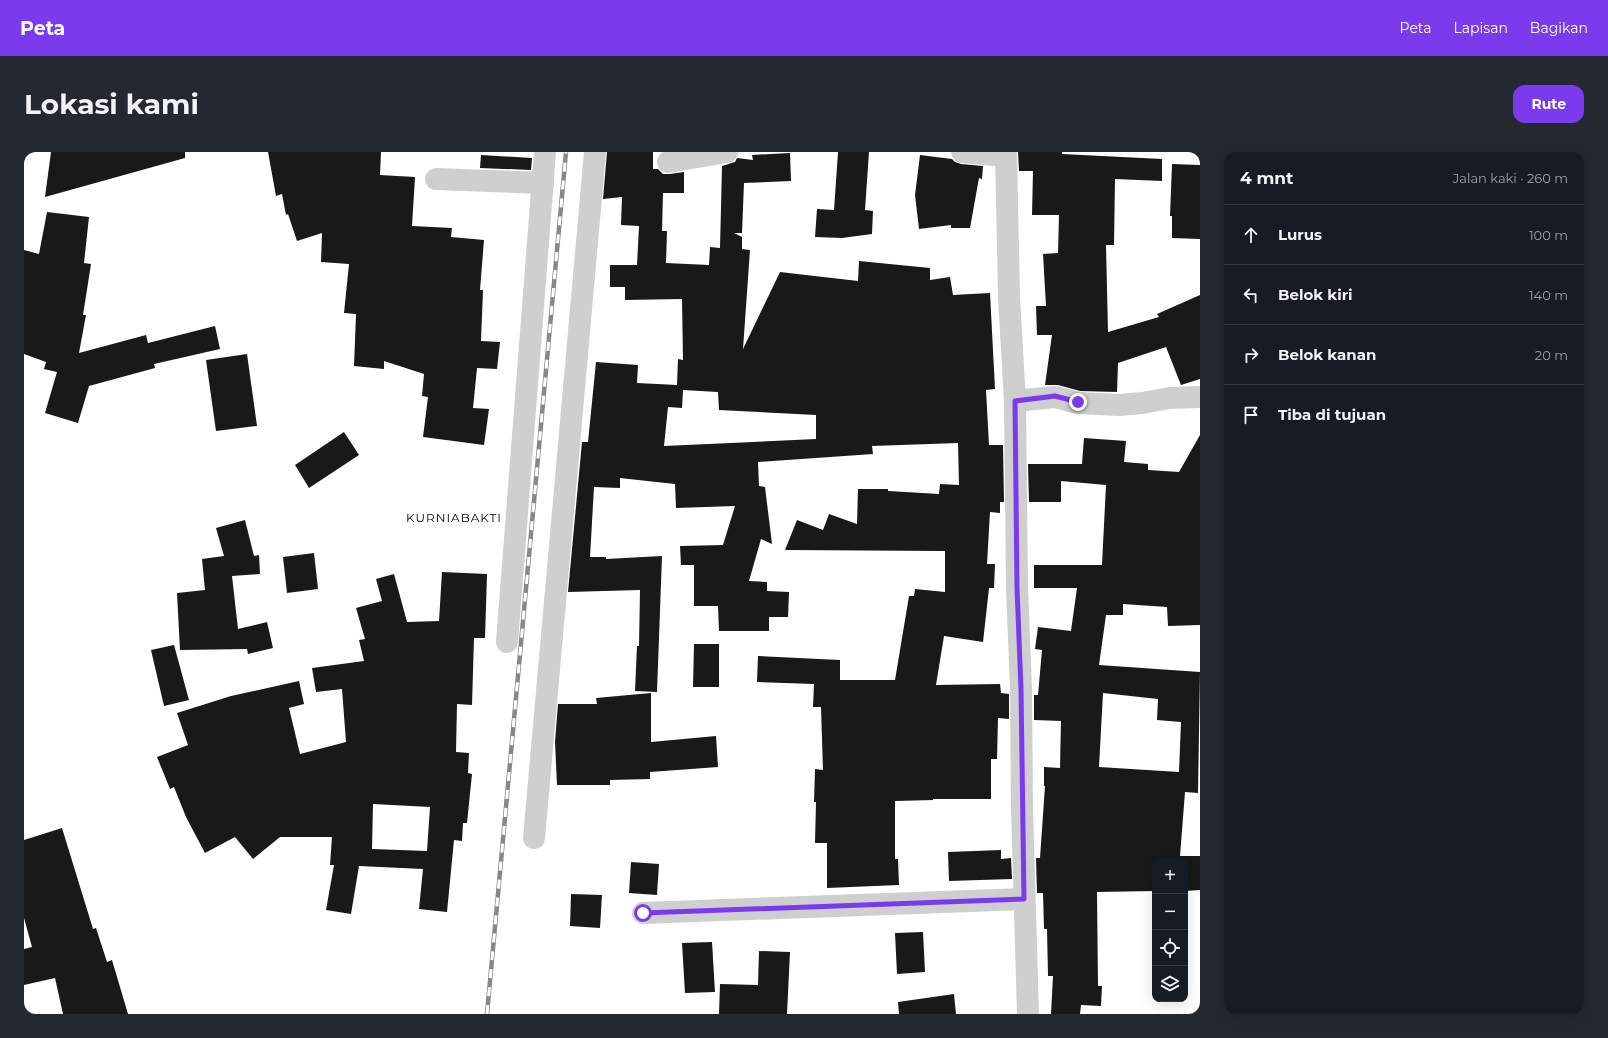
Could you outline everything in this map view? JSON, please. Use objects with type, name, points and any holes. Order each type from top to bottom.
[{"type":"street","points":[[507,642],[545,152]]},
{"type":"street","points":[[534,838],[596,152]]},
{"type":"street","points":[[668,162],[727,152]]},
{"type":"street","points":[[962,152],[1006,154],[1009,297],[1015,401],[1017,588],[1021,689],[1024,899],[1028,1014]]},
{"type":"street","points":[[436,179],[543,183]]},
{"type":"street","points":[[1015,401],[1055,396],[1078,402],[1119,405],[1170,398],[1200,397]]},
{"type":"street","points":[[643,913],[1024,899]]},
{"type":"building","points":[[51,152],[185,152],[185,158],[45,197]]},
{"type":"building","points":[[268,152],[381,152],[380,175],[415,177],[412,226],[452,228],[451,237],[484,240],[480,290],[483,290],[481,341],[500,342],[497,369],[477,368],[473,408],[489,409],[484,445],[423,437],[428,397],[422,396],[424,374],[384,361],[384,369],[354,366],[356,314],[344,313],[349,264],[321,262],[322,233],[297,241],[288,214],[286,215],[282,194],[276,196]]},
{"type":"building","points":[[607,152],[653,152],[653,169],[658,169],[663,174],[684,172],[684,193],[663,193],[662,231],[667,231],[666,263],[709,265],[710,247],[720,248],[722,166],[735,162],[737,158],[753,160],[752,155],[790,153],[791,181],[744,183],[742,233],[734,233],[742,237],[742,249],[750,250],[743,349],[780,272],[858,281],[859,261],[930,268],[930,280],[950,277],[953,295],[990,293],[995,389],[986,390],[989,445],[1003,445],[1004,502],[1000,502],[1000,513],[990,512],[987,564],[995,564],[994,588],[989,588],[983,642],[944,636],[936,685],[1000,684],[1001,693],[1009,694],[1009,719],[998,718],[997,759],[991,759],[991,799],[933,799],[895,801],[895,859],[898,859],[899,885],[827,888],[827,843],[815,843],[815,769],[823,770],[821,707],[813,707],[814,684],[757,682],[758,656],[840,660],[840,680],[895,680],[909,596],[914,596],[915,589],[945,592],[945,551],[785,550],[797,520],[823,530],[829,514],[857,524],[858,489],[888,489],[888,491],[939,494],[940,484],[959,485],[958,443],[872,446],[873,454],[758,462],[759,486],[765,487],[772,544],[761,539],[749,581],[767,582],[767,591],[789,592],[788,617],[769,617],[769,631],[719,631],[718,606],[694,606],[694,565],[681,565],[680,546],[723,545],[735,506],[676,508],[675,484],[620,478],[620,488],[594,487],[590,557],[606,557],[606,559],[662,556],[657,692],[635,691],[637,646],[639,646],[640,590],[568,592],[582,442],[588,442],[596,362],[638,365],[637,383],[677,385],[678,359],[683,360],[682,299],[625,300],[625,287],[610,287],[610,265],[637,265],[639,226],[621,225],[622,197],[603,199]],"holes":[[[683,390],[718,392],[719,410],[816,415],[816,439],[664,446],[668,407],[682,408]]]},
{"type":"building","points":[[838,152],[869,152],[865,210],[873,211],[872,234],[842,238],[815,237],[817,209],[834,210]]},
{"type":"building","points":[[1018,152],[1062,152],[1062,154],[1162,159],[1162,181],[1115,179],[1114,245],[1106,245],[1108,332],[1159,317],[1157,314],[1200,295],[1200,379],[1181,385],[1166,347],[1118,363],[1117,392],[1080,391],[1058,385],[1045,385],[1052,335],[1037,335],[1036,306],[1046,306],[1043,254],[1058,253],[1059,215],[1032,215],[1033,171],[1019,171]]},
{"type":"building","points":[[481,155],[532,158],[531,170],[480,168]]},
{"type":"building","points":[[920,155],[952,159],[961,164],[983,166],[982,179],[979,178],[970,228],[951,228],[951,225],[919,229],[915,195]]},
{"type":"building","points":[[1172,164],[1200,165],[1200,239],[1172,238],[1172,216],[1170,216]]},
{"type":"building","points":[[47,212],[89,217],[84,263],[91,264],[83,315],[86,315],[79,353],[146,335],[148,343],[215,326],[220,349],[154,364],[155,368],[89,386],[78,423],[45,413],[57,372],[44,369],[46,362],[24,354],[24,250],[39,254]]},
{"type":"building","points":[[247,354],[257,426],[216,431],[206,360]]},
{"type":"building","points":[[344,432],[359,455],[309,488],[295,465]]},
{"type":"building","points":[[1200,435],[1200,625],[1168,626],[1167,607],[1123,604],[1123,615],[1106,615],[1099,665],[1200,672],[1198,793],[1185,792],[1180,856],[1200,856],[1200,890],[1188,891],[1188,858],[1152,858],[1152,891],[1097,892],[1098,986],[1102,986],[1101,1006],[1081,1005],[1080,1014],[1051,1014],[1053,976],[1048,976],[1047,929],[1044,929],[1043,893],[1037,893],[1036,858],[1040,858],[1045,786],[1044,767],[1060,768],[1061,721],[1034,720],[1034,695],[1038,695],[1042,650],[1035,649],[1038,627],[1071,631],[1077,588],[1034,588],[1034,565],[1102,565],[1106,485],[1061,481],[1061,502],[1029,502],[1028,464],[1082,464],[1084,438],[1126,441],[1124,462],[1148,464],[1148,470],[1179,472]],"holes":[[[1103,693],[1158,699],[1157,720],[1181,722],[1179,772],[1099,767]]]},
{"type":"building","points":[[245,520],[254,556],[259,555],[260,574],[232,576],[238,629],[267,622],[273,648],[248,654],[247,649],[180,650],[177,593],[205,590],[202,559],[224,556],[216,528]]},
{"type":"building","points":[[314,553],[318,589],[287,593],[283,557]]},
{"type":"building","points":[[442,572],[487,574],[485,638],[474,638],[472,705],[457,704],[456,752],[469,753],[468,773],[472,774],[467,823],[463,823],[462,841],[454,840],[447,912],[419,909],[423,869],[359,866],[351,914],[326,910],[334,865],[330,865],[332,837],[280,837],[253,859],[235,837],[205,853],[186,817],[174,787],[170,789],[157,757],[188,745],[177,713],[231,696],[299,681],[304,704],[289,708],[300,754],[346,742],[342,689],[316,692],[312,668],[364,661],[359,640],[365,639],[356,608],[382,601],[376,579],[394,574],[407,622],[439,621]],"holes":[[[373,804],[430,807],[427,851],[372,849]]]},
{"type":"building","points":[[694,644],[719,644],[719,687],[693,687]]},
{"type":"building","points":[[174,645],[189,700],[164,706],[151,650]]},
{"type":"building","points":[[651,693],[651,742],[716,736],[718,767],[650,772],[650,779],[610,780],[610,785],[557,785],[555,742],[558,704],[597,704],[596,698]]},
{"type":"building","points":[[62,828],[93,929],[96,928],[107,962],[112,960],[128,1014],[63,1014],[55,978],[24,985],[24,949],[32,947],[24,918],[24,840]]},
{"type":"building","points":[[1001,850],[1001,859],[1011,858],[1012,879],[949,881],[948,852]]},
{"type":"building","points":[[631,862],[659,864],[657,895],[629,893]]},
{"type":"building","points":[[571,894],[602,895],[600,928],[570,926]]},
{"type":"building","points":[[923,932],[925,972],[897,974],[895,933]]},
{"type":"building","points":[[712,942],[715,992],[685,993],[682,943]]},
{"type":"building","points":[[759,951],[790,952],[787,1014],[719,1014],[720,984],[758,985]]},
{"type":"building","points":[[954,994],[956,1014],[899,1014],[898,1002]]},
{"type":"railway","points":[[487,1014],[566,152]]},
{"type":"district","name":"KURNIABAKTI","points":[[454,518]]},
{"type":"route","points":[[643,913],[1024,899],[1021,689],[1017,588],[1015,401],[1055,396],[1078,402]]}]
